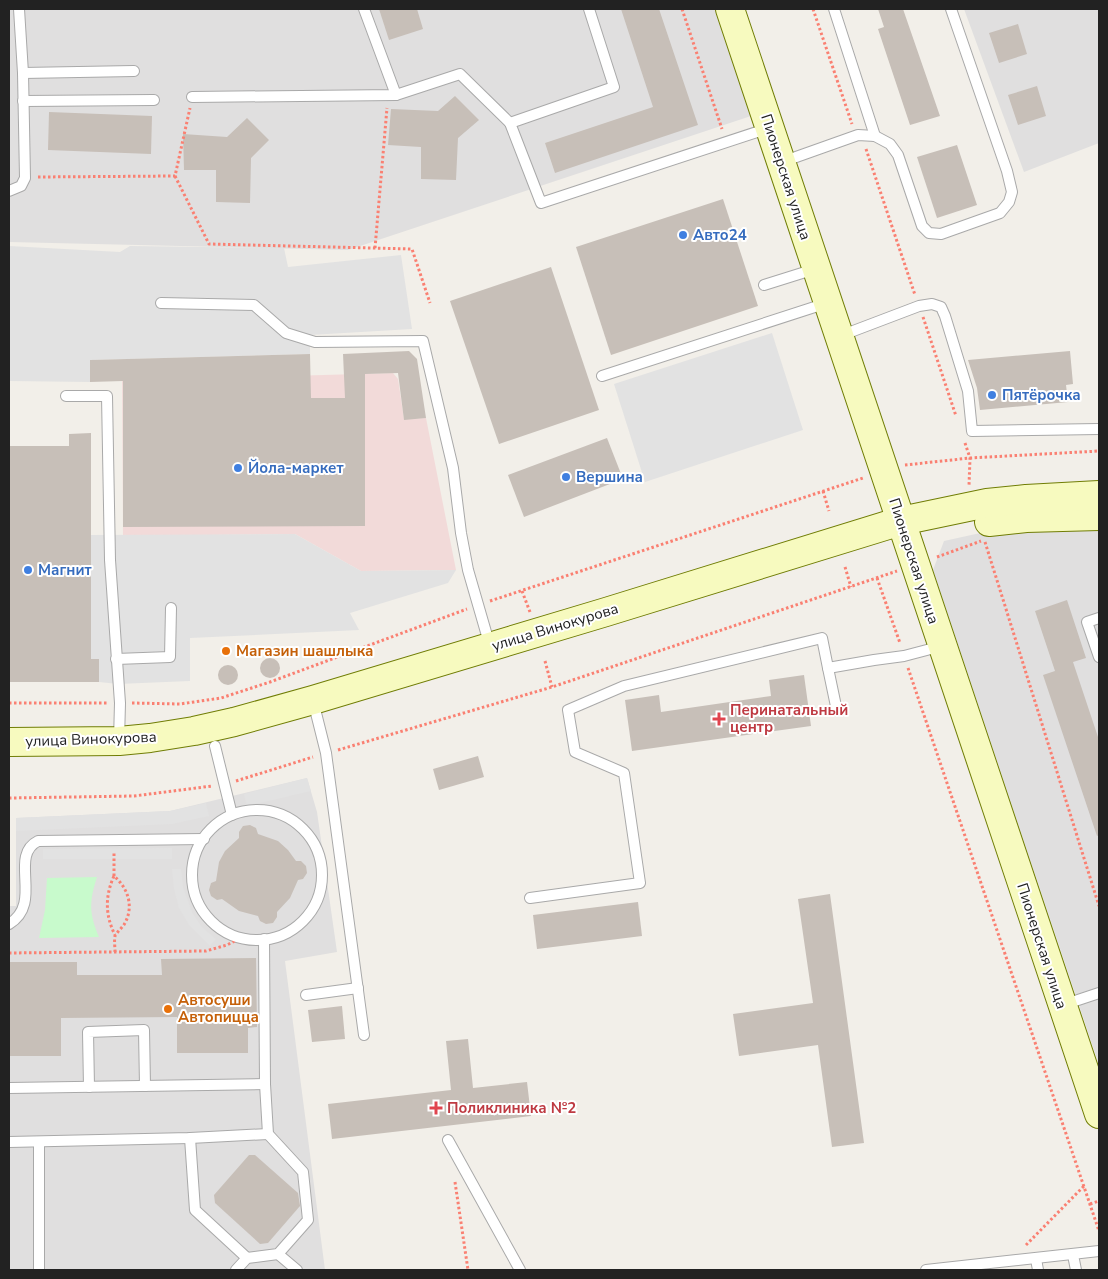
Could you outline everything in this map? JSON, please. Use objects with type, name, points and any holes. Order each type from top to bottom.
[{"type":"main road","name":"Пионерская улица","points":[[730,9],[1099,1114]]},
{"type":"main road","name":"улица Винокурова","points":[[9,760],[86,760],[138,757],[180,753],[215,746],[315,709],[493,654],[842,556],[904,529],[986,504],[1026,499],[1099,495]]},
{"type":"main road","name":"улица Винокурова","points":[[904,529],[1026,518],[1099,516]]},
{"type":"main road","name":"улица Винокурова","points":[[9,742],[120,741],[150,738],[315,709]]},
{"type":"lane","points":[[9,191],[21,186],[25,178],[23,73],[18,9]]},
{"type":"lane","points":[[364,9],[392,95]]},
{"type":"lane","points":[[510,123],[614,87],[589,9]]},
{"type":"lane","points":[[834,9],[875,136]]},
{"type":"lane","points":[[781,162],[858,135],[875,136],[890,144],[898,155],[922,226],[929,233],[942,234],[1000,213],[1009,202],[1012,192],[1007,171],[951,9]]},
{"type":"lane","points":[[23,73],[134,71]]},
{"type":"lane","points":[[192,97],[392,95],[460,74],[510,123],[541,203],[770,128]]},
{"type":"lane","points":[[23,101],[154,100]]},
{"type":"lane","points":[[764,285],[817,269]]},
{"type":"lane","points":[[161,302],[254,305],[286,333],[315,342],[423,341],[453,468],[461,532],[477,605],[493,654]]},
{"type":"lane","points":[[602,376],[828,302]]},
{"type":"lane","points":[[839,336],[919,306],[932,304],[940,307],[945,316],[968,391],[972,431],[1099,429]]},
{"type":"lane","points":[[66,396],[106,396],[110,560],[120,703],[120,741]]},
{"type":"lane","points":[[116,659],[170,657],[171,608]]},
{"type":"lane","points":[[1099,618],[1087,622],[1099,657]]},
{"type":"lane","points":[[530,898],[640,883],[624,773],[575,752],[568,710],[624,686],[822,638],[837,711]]},
{"type":"lane","points":[[828,668],[904,656],[942,646]]},
{"type":"lane","points":[[315,709],[326,753],[364,1035]]},
{"type":"lane","points":[[215,746],[232,816]]},
{"type":"lane","points":[[257,810],[283,815],[304,830],[318,852],[322,878],[320,891],[309,914],[289,932],[277,937],[264,939],[240,938],[218,927],[202,908],[196,897],[192,873],[198,849],[204,839],[221,821],[232,816],[257,810]]},
{"type":"lane","points":[[9,924],[16,919],[24,908],[25,856],[29,847],[33,844],[45,840],[204,839]]},
{"type":"lane","points":[[236,1270],[247,1258],[278,1254],[308,1220],[303,1172],[268,1134],[265,1084],[264,939]]},
{"type":"lane","points":[[306,995],[358,988]]},
{"type":"lane","points":[[1062,1005],[1099,993]]},
{"type":"lane","points":[[89,1087],[88,1032],[144,1030],[145,1086]]},
{"type":"lane","points":[[9,1088],[265,1084]]},
{"type":"lane","points":[[9,1142],[190,1138],[268,1134]]},
{"type":"lane","points":[[190,1138],[195,1210],[247,1258]]},
{"type":"lane","points":[[448,1140],[520,1270]]},
{"type":"lane","points":[[39,1142],[40,1270]]},
{"type":"lane","points":[[926,1270],[1099,1251]]},
{"type":"lane","points":[[278,1254],[297,1270]]},
{"type":"lane","points":[[1073,1254],[1076,1270]]},
{"type":"lane","points":[[1036,1259],[1038,1270]]},
{"type":"path","points":[[682,9],[726,142]]},
{"type":"path","points":[[813,9],[853,126],[866,148],[958,422]]},
{"type":"path","points":[[375,248],[392,95]]},
{"type":"path","points":[[192,97],[175,176],[209,244],[412,248],[430,303]]},
{"type":"path","points":[[25,178],[175,176]]},
{"type":"path","points":[[964,440],[970,458],[968,490]]},
{"type":"path","points":[[902,465],[970,458],[1099,451]]},
{"type":"path","points":[[9,703],[180,704],[221,698],[279,679],[477,605],[870,475]]},
{"type":"path","points":[[823,491],[829,510]]},
{"type":"path","points":[[985,540],[1099,906]]},
{"type":"path","points":[[845,567],[851,587]]},
{"type":"path","points":[[9,798],[134,796],[177,792],[248,778],[326,753],[552,687],[900,570]]},
{"type":"path","points":[[877,578],[1099,1231]]},
{"type":"path","points":[[522,591],[530,612]]},
{"type":"path","points":[[545,660],[552,687]]},
{"type":"path","points":[[114,840],[114,876],[107,906],[109,921],[115,935],[115,952]]},
{"type":"path","points":[[114,876],[126,892],[129,905],[124,925],[115,935]]},
{"type":"path","points":[[9,952],[206,951],[227,945],[240,938]]},
{"type":"path","points":[[454,1177],[468,1270]]},
{"type":"path","points":[[1010,1262],[1084,1186]]},
{"type":"path","points":[[1090,1204],[1099,1201]]},
{"type":"shaded area","points":[[9,9],[715,9],[751,116],[348,250],[9,242]]},
{"type":"shaded area","points":[[964,9],[1099,9],[1099,143],[1024,172]]},
{"type":"shaded area","points":[[9,246],[120,252],[130,246],[284,248],[288,267],[401,255],[412,329],[310,335],[310,354],[90,360],[90,382],[9,381]]},
{"type":"shaded area","points":[[772,333],[803,430],[645,482],[614,384]]},
{"type":"shaded area","points":[[393,373],[398,379],[404,419],[426,418],[456,570],[361,571],[295,534],[123,536],[122,381]]},
{"type":"shaded area","points":[[1099,526],[1099,1065],[933,570],[944,541],[994,530]]},
{"type":"shaded area","points":[[295,534],[361,571],[456,570],[448,583],[350,613],[359,630],[190,638],[190,681],[118,684],[99,682],[91,659],[91,535]]},
{"type":"shaded area","points":[[307,778],[317,812],[337,952],[285,961],[325,1270],[9,1270],[9,906],[16,906],[16,818],[170,811]]},
{"type":"shaded area","points":[[307,778],[311,791],[247,806],[244,794]]},
{"type":"shaded area","points":[[206,803],[209,816],[172,824],[16,831],[16,818],[170,811]]},
{"type":"shaded area","points":[[172,848],[172,859],[43,859],[43,849]]},
{"type":"shaded area","points":[[172,869],[181,869],[183,887],[192,912],[202,927],[216,939],[210,946],[189,925],[179,908],[174,889]]},
{"type":"green space","points":[[97,877],[91,907],[93,921],[99,937],[39,938],[45,910],[47,878]]},
{"type":"building","points":[[379,9],[417,9],[423,29],[389,40]]},
{"type":"building","points":[[621,9],[659,9],[698,125],[555,173],[545,143],[653,107]]},
{"type":"building","points":[[878,9],[903,9],[940,116],[910,125],[878,29],[884,27]]},
{"type":"building","points":[[1018,24],[1027,54],[999,63],[989,33]]},
{"type":"building","points":[[1037,86],[1046,116],[1018,125],[1008,95]]},
{"type":"building","points":[[455,96],[479,120],[458,138],[456,180],[421,179],[421,147],[388,145],[391,109],[438,111]]},
{"type":"building","points":[[49,112],[152,116],[151,154],[48,150]]},
{"type":"building","points":[[247,118],[269,140],[251,158],[250,203],[216,202],[216,170],[184,170],[183,134],[227,137]]},
{"type":"building","points":[[957,145],[977,205],[937,218],[917,157]]},
{"type":"building","points":[[723,199],[758,306],[611,355],[576,247]]},
{"type":"building","points":[[551,267],[599,410],[499,444],[450,301]]},
{"type":"building","points":[[409,351],[417,359],[426,418],[404,420],[398,373],[365,374],[365,526],[123,527],[123,381],[90,382],[90,360],[310,354],[311,398],[345,398],[343,354]]},
{"type":"building","points":[[1070,351],[1073,384],[1066,385],[1068,402],[980,410],[977,388],[968,360]]},
{"type":"building","points":[[91,433],[91,659],[99,659],[99,682],[9,682],[9,446],[69,446],[69,434]]},
{"type":"building","name":"Вершина","points":[[607,438],[623,479],[524,517],[508,475]]},
{"type":"building","points":[[1067,600],[1086,658],[1073,662],[1099,740],[1099,835],[1097,836],[1043,675],[1055,671],[1035,611]]},
{"type":"building","points":[[270,658],[277,661],[280,668],[277,675],[270,678],[263,675],[260,668],[263,661]]},
{"type":"building","points":[[228,665],[235,668],[238,675],[235,682],[228,685],[221,682],[218,675],[221,668]]},
{"type":"building","name":"Перинатальный центр","points":[[804,675],[811,726],[632,751],[625,700],[659,695],[661,712],[771,696],[769,680]]},
{"type":"building","points":[[478,756],[484,777],[439,790],[433,769]]},
{"type":"building","points":[[250,825],[256,828],[258,834],[278,841],[296,861],[301,861],[306,866],[307,873],[303,879],[298,880],[290,898],[277,912],[277,917],[273,923],[266,924],[260,921],[258,916],[239,911],[222,899],[217,900],[211,896],[209,890],[211,883],[216,881],[219,862],[225,851],[239,838],[239,832],[243,826]]},
{"type":"building","points":[[830,894],[864,1143],[832,1147],[818,1045],[739,1056],[733,1014],[813,1003],[798,899]]},
{"type":"building","points":[[638,902],[642,936],[537,949],[533,915]]},
{"type":"building","points":[[256,958],[257,1027],[248,1028],[248,1053],[177,1053],[177,1017],[61,1018],[61,1056],[9,1056],[9,962],[77,962],[77,975],[162,975],[161,959]]},
{"type":"building","points":[[342,1006],[345,1039],[312,1042],[308,1010]]},
{"type":"building","points":[[468,1039],[473,1088],[527,1082],[531,1116],[332,1139],[328,1104],[451,1090],[446,1041]]},
{"type":"building","points":[[249,1155],[255,1155],[298,1193],[300,1206],[268,1243],[260,1244],[215,1203],[214,1195]]},
{"type":"place","name":"Авто24","points":[[683,235]]},
{"type":"place","name":"Пятёрочка","points":[[992,395]]},
{"type":"place","name":"Йола-маркет","points":[[238,468]]},
{"type":"place","name":"Вершина","points":[[566,477]]},
{"type":"place","name":"Магнит","points":[[28,570]]},
{"type":"place","name":"Магазин шашлыка","points":[[226,651]]},
{"type":"place","name":"Перинатальный центр","points":[[719,719]]},
{"type":"place","name":"Автосуши Автопицца","points":[[168,1009]]},
{"type":"place","name":"Поликлиника №2","points":[[436,1108]]}]
